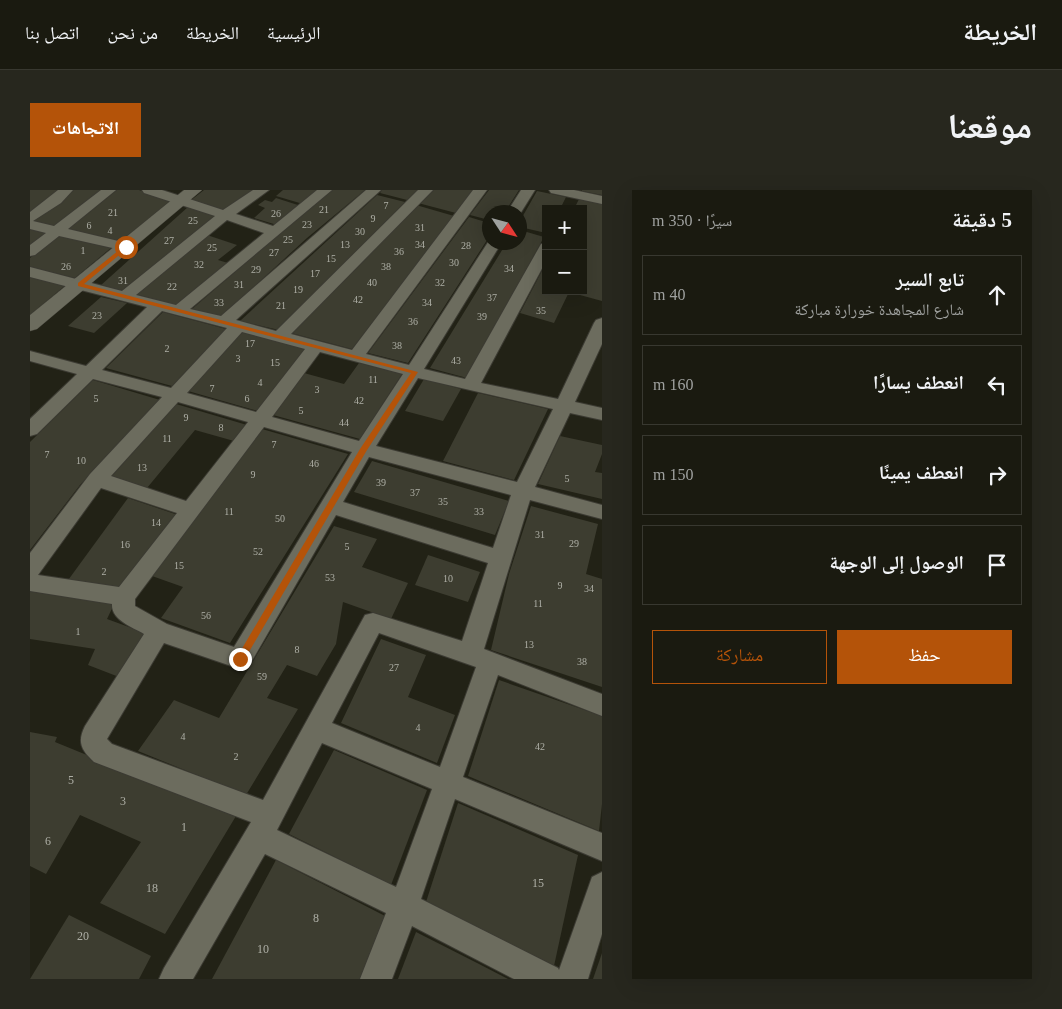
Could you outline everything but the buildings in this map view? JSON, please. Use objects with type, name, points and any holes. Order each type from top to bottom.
[{"type":"street","points":[[30,218],[56,200],[66,190]]},
{"type":"street","points":[[30,252],[109,190]]},
{"type":"street","points":[[149,190],[188,196],[225,215],[274,231]]},
{"type":"street","points":[[124,297],[225,215],[262,190]]},
{"type":"street","points":[[179,310],[325,190]]},
{"type":"street","points":[[30,569],[97,479],[175,395],[231,324],[374,190]]},
{"type":"street","points":[[279,337],[426,190]]},
{"type":"street","points":[[356,356],[480,190]]},
{"type":"street","points":[[518,205],[528,190]]},
{"type":"street","points":[[556,190],[575,192],[602,200]]},
{"type":"street","points":[[569,205],[575,192]]},
{"type":"street","points":[[30,325],[188,196]]},
{"type":"street","points":[[30,225],[126,247]]},
{"type":"street","points":[[316,346],[124,597],[123,610],[159,631],[240,659],[364,449],[415,372],[490,250]]},
{"type":"street","points":[[470,386],[544,250]]},
{"type":"street","points":[[30,272],[470,386],[602,414]]},
{"type":"street","points":[[30,430],[158,306]]},
{"type":"street","points":[[376,979],[448,782],[480,659],[500,558],[522,492],[563,407],[596,352],[602,323]]},
{"type":"street","points":[[30,356],[364,449],[602,512]]},
{"type":"street","points":[[97,479],[191,510]]},
{"type":"street","points":[[332,506],[500,558]]},
{"type":"street","points":[[30,582],[124,597]]},
{"type":"street","points":[[175,979],[264,826],[373,622],[480,659],[602,705]]},
{"type":"street","points":[[159,631],[94,734],[93,744],[103,753],[264,826],[404,906],[548,979]]},
{"type":"street","points":[[317,729],[602,847]]},
{"type":"street","points":[[572,979],[602,887]]},
{"type":"route","points":[[126,247],[80,284],[415,372],[364,449],[240,659]]}]
